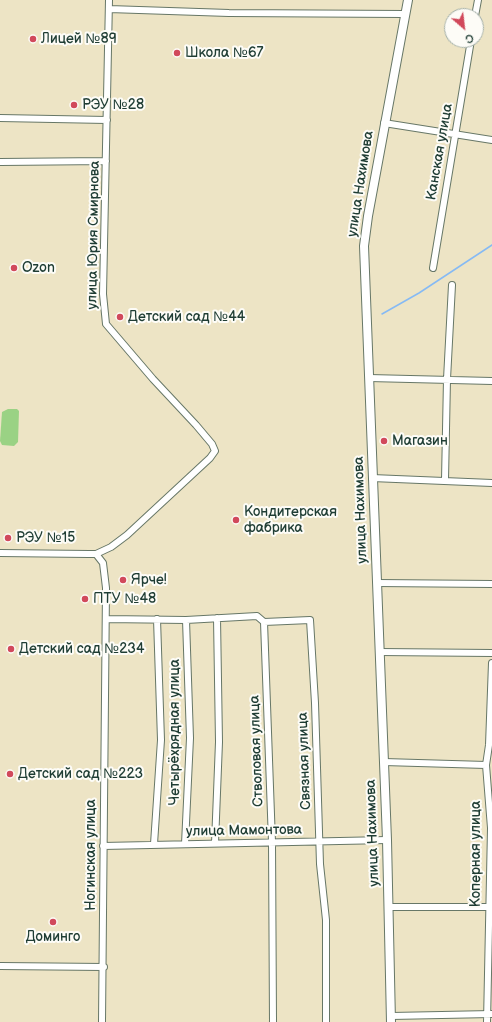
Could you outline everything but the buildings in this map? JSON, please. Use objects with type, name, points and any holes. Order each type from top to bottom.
[{"type":"main road","name":"улица Нахимова","points":[[391,1019],[387,840],[364,246],[384,123],[404,14],[408,0]]},
{"type":"street","name":"улица Юрия Смирнова","points":[[96,554],[110,547],[127,535],[214,453],[212,444],[106,324],[103,294],[109,0]]},
{"type":"street","points":[[109,9],[221,13],[404,14]]},
{"type":"street","name":"Канская улица","points":[[433,268],[470,48]]},
{"type":"street","points":[[0,118],[107,120]]},
{"type":"street","points":[[384,123],[492,140]]},
{"type":"street","points":[[0,162],[106,161]]},
{"type":"street","points":[[445,480],[447,379],[452,285]]},
{"type":"street","points":[[369,378],[492,381]]},
{"type":"street","points":[[372,478],[492,482]]},
{"type":"street","points":[[0,553],[96,554]]},
{"type":"street","name":"Ногинская улица","points":[[96,554],[103,563],[104,569],[106,619],[102,846],[104,967],[102,1022]]},
{"type":"street","points":[[377,583],[492,584]]},
{"type":"street","points":[[106,619],[186,620],[257,616],[264,622]]},
{"type":"street","points":[[215,843],[219,742],[218,618]]},
{"type":"street","points":[[154,844],[161,740],[157,619]]},
{"type":"street","name":"Четырёхрядная улица","points":[[185,844],[190,738],[186,620]]},
{"type":"street","name":"Связная улица","points":[[264,622],[310,620],[316,703],[317,790],[326,920],[326,1022]]},
{"type":"street","name":"Стволовая улица","points":[[264,622],[272,842],[274,1022]]},
{"type":"street","points":[[379,652],[492,653]]},
{"type":"street","name":"Коперная улица","points":[[487,1022],[490,1014],[491,828],[486,765],[489,746],[492,663]]},
{"type":"street","points":[[384,762],[486,765]]},
{"type":"street","name":"улица Мамонтова","points":[[102,846],[387,840]]},
{"type":"street","points":[[388,907],[490,907]]},
{"type":"street","points":[[0,966],[104,967]]},
{"type":"street","points":[[391,1019],[490,1014]]},
{"type":"green space","points":[[8,409],[17,409],[19,411],[18,442],[14,446],[2,445],[0,441],[2,412]]},
{"type":"waterway","points":[[382,314],[419,293],[492,245]]},
{"type":"place","name":"Лицей №89","points":[[33,39]]},
{"type":"place","name":"Школа №67","points":[[177,53]]},
{"type":"place","name":"РЭУ №28","points":[[74,105]]},
{"type":"place","name":"Ozon","points":[[14,268]]},
{"type":"place","name":"Детский сад №44","points":[[120,317]]},
{"type":"place","name":"Магазин","points":[[384,441]]},
{"type":"place","name":"Кондитерская фабрика","points":[[236,520]]},
{"type":"place","name":"РЭУ №15","points":[[8,538]]},
{"type":"place","name":"Ярче!","points":[[123,580]]},
{"type":"place","name":"ПТУ №48","points":[[85,599]]},
{"type":"place","name":"Детский сад №234","points":[[11,649]]},
{"type":"place","name":"Детский сад №223","points":[[10,774]]},
{"type":"place","name":"Доминго","points":[[53,922]]}]
